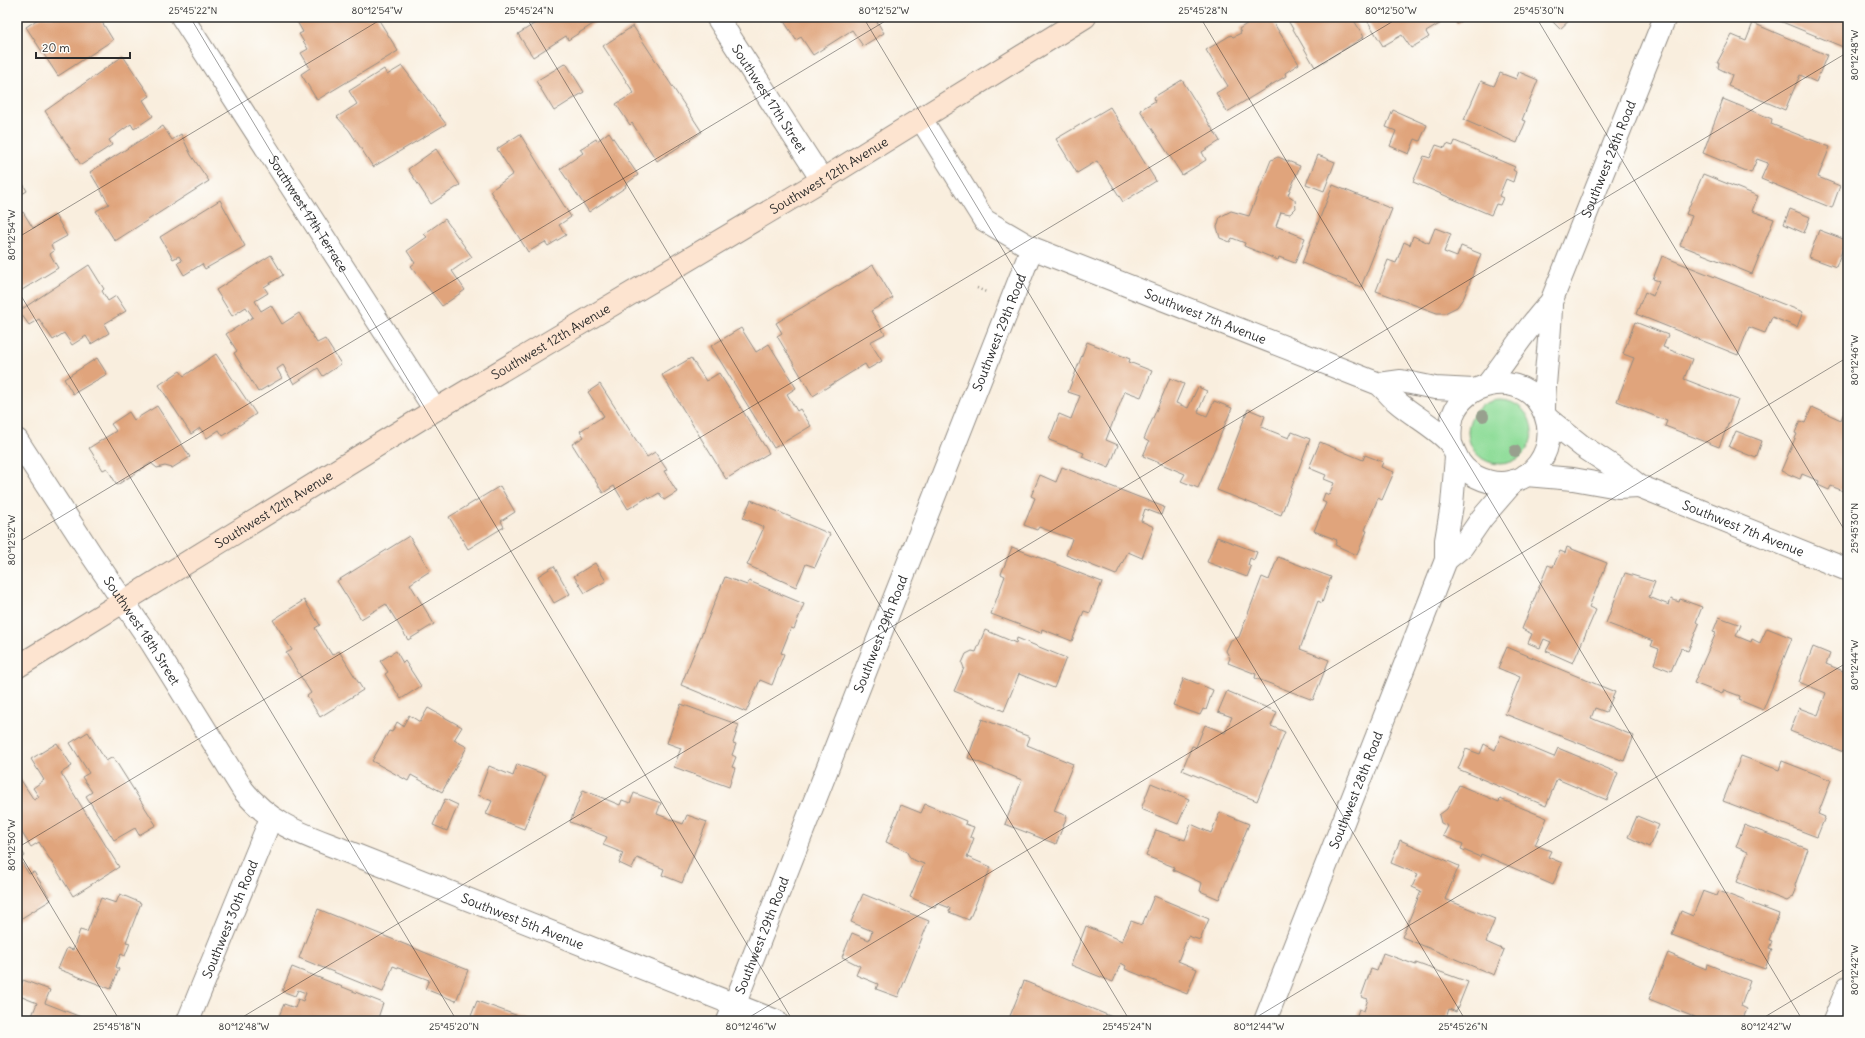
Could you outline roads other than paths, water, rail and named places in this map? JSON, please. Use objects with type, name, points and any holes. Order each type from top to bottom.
[{"type":"main road","name":"Southwest 12th Avenue","points":[[17,667],[435,410],[822,180],[1085,17]]},
{"type":"street","name":"Southwest 17th Terrace","points":[[182,17],[435,410]]},
{"type":"street","name":"Southwest 17th Street","points":[[718,17],[822,180]]},
{"type":"street","name":"Southwest 28th Road","points":[[1480,387],[1508,358],[1534,320],[1551,302],[1665,17]]},
{"type":"street","name":"Southwest 7th Avenue","points":[[921,119],[984,220],[1032,248],[1379,384],[1396,401],[1423,421],[1454,451]]},
{"type":"street","name":"Southwest 29th Road","points":[[732,1013],[1032,248]]},
{"type":"street","name":"Southwest 28th Road","points":[[1546,414],[1546,369],[1551,328],[1551,302]]},
{"type":"street","name":"Southwest 7th Avenue","points":[[1379,384],[1401,381],[1435,388],[1480,387]]},
{"type":"street","points":[[1504,383],[1520,388],[1534,397],[1546,414],[1549,431],[1548,444],[1544,456],[1537,467],[1520,478],[1501,483],[1487,481],[1475,476],[1464,468],[1454,451],[1450,429],[1454,414],[1462,400],[1480,387],[1504,383]]},
{"type":"street","name":"Southwest 7th Avenue","points":[[1546,414],[1588,450],[1620,471],[1639,486],[1848,570]]},
{"type":"street","name":"Southwest 18th Street","points":[[17,440],[151,642],[243,790],[255,805],[271,818]]},
{"type":"street","name":"Southwest 28th Road","points":[[1265,1021],[1446,560],[1446,540],[1452,505],[1454,451]]},
{"type":"street","name":"Southwest 7th Avenue","points":[[1520,478],[1584,481],[1618,487],[1639,486]]},
{"type":"street","name":"Southwest 28th Road","points":[[1446,560],[1462,547],[1490,508],[1520,478]]},
{"type":"street","name":"Southwest 5th Avenue","points":[[271,818],[305,835],[732,1013],[776,1021]]},
{"type":"street","name":"Southwest 30th Road","points":[[188,1021],[271,818]]},
{"type":"street","points":[[1834,1021],[1848,987]]}]
